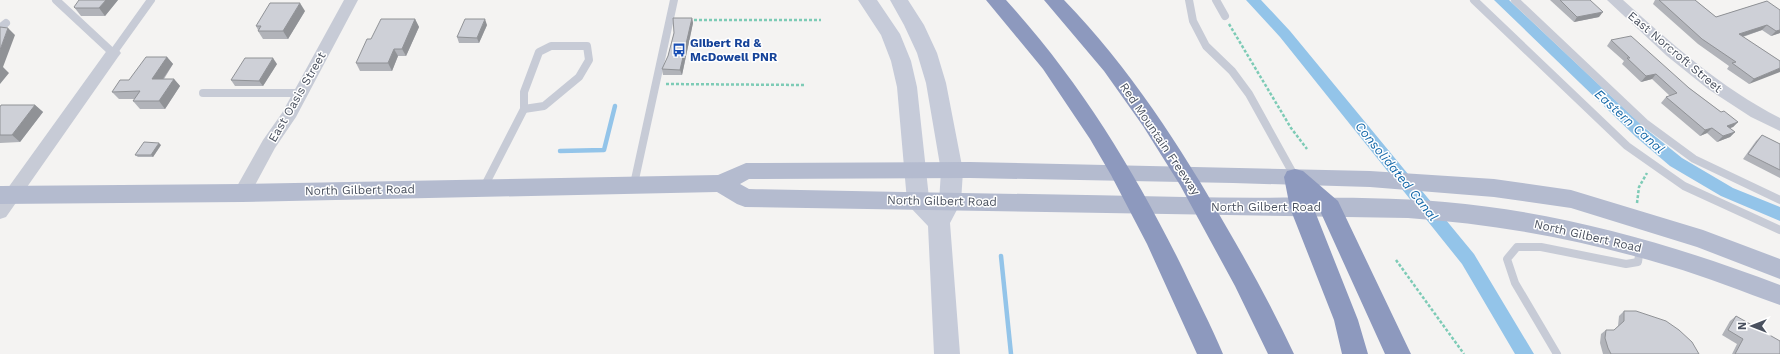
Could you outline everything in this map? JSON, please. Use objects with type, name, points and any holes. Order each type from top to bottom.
[{"type":"highway","points":[[995,0],[1024,30],[1093,124],[1154,233],[1210,354]]},
{"type":"highway","name":"Red Mountain Freeway","points":[[1053,0],[1076,24],[1111,66],[1150,121],[1188,179],[1244,280],[1281,354]]},
{"type":"highway","points":[[1295,177],[1330,207],[1398,354]]},
{"type":"highway","points":[[1295,177],[1301,208],[1346,320],[1355,354]]},
{"type":"main road","points":[[867,0],[890,34],[901,61],[907,87],[918,201],[939,223]]},
{"type":"main road","points":[[899,0],[914,25],[927,52],[936,82],[952,171],[950,202],[939,223],[947,354]]},
{"type":"main road","name":"North Gilbert Road","points":[[4,201],[242,193],[721,183],[746,171],[1047,172],[1370,179],[1501,188],[1572,199],[1703,239],[1780,269]]},
{"type":"main road","name":"North Gilbert Road","points":[[721,183],[745,198],[950,202],[1063,202],[1301,208],[1330,207],[1398,209],[1479,215],[1540,223],[1640,247],[1705,266],[1780,295]]},
{"type":"street","name":"East Oasis Street","points":[[242,193],[269,144],[288,117],[351,0]]},
{"type":"street","name":"East Norcroft Street","points":[[1614,0],[1675,55],[1718,90],[1780,125]]},
{"type":"street","points":[[4,201],[113,53]]},
{"type":"lane","points":[[56,0],[113,53],[151,0]]},
{"type":"lane","points":[[634,184],[674,0]]},
{"type":"lane","points":[[1189,0],[1193,21],[1206,46],[1232,71],[1249,94],[1295,177]]},
{"type":"lane","points":[[1216,0],[1225,16]]},
{"type":"lane","points":[[1474,0],[1627,146],[1684,186],[1780,230]]},
{"type":"lane","points":[[1515,0],[1645,123],[1668,141],[1694,159],[1780,200]]},
{"type":"lane","points":[[484,187],[524,109],[524,92],[539,52],[551,46],[587,46],[589,60],[579,77],[544,106],[524,109]]},
{"type":"lane","points":[[203,93],[301,93]]},
{"type":"lane","points":[[1557,354],[1515,283],[1507,259],[1517,247],[1541,247],[1626,264],[1638,262],[1640,247]]},
{"type":"path","points":[[1225,16],[1291,128],[1307,149]]},
{"type":"path","points":[[670,20],[821,20]]},
{"type":"path","points":[[656,84],[806,85]]},
{"type":"path","points":[[1396,260],[1464,354]]},
{"type":"building","points":[[79,0],[106,0],[99,8],[75,8],[74,7]]},
{"type":"building","points":[[1560,0],[1590,0],[1603,12],[1577,17]]},
{"type":"building","points":[[1659,0],[1695,0],[1716,17],[1767,1],[1780,10],[1780,30],[1776,31],[1767,25],[1739,34],[1780,61],[1780,68],[1754,79],[1732,63],[1736,62],[1702,39]]},
{"type":"building","points":[[270,3],[300,3],[283,31],[258,31],[261,26],[256,26]]},
{"type":"building","points":[[673,18],[692,18],[680,70],[662,69],[668,56],[674,33]]},
{"type":"building","points":[[381,19],[415,19],[402,49],[394,49],[388,63],[356,63],[367,39],[371,39]]},
{"type":"building","points":[[465,19],[485,19],[477,38],[457,37]]},
{"type":"building","points":[[0,27],[8,28],[0,50]]},
{"type":"building","points":[[1631,36],[1689,88],[1721,112],[1724,111],[1738,122],[1727,126],[1735,132],[1723,136],[1712,128],[1705,130],[1666,97],[1677,93],[1656,74],[1646,76],[1611,40]]},
{"type":"building","points":[[146,57],[167,57],[152,79],[174,79],[159,101],[133,101],[140,91],[112,92],[120,80],[129,80]]},
{"type":"building","points":[[245,58],[273,58],[259,81],[231,80]]},
{"type":"building","points":[[1,105],[35,105],[12,135],[0,135]]},
{"type":"building","points":[[1762,135],[1780,144],[1780,170],[1748,154]]},
{"type":"building","points":[[144,142],[159,143],[151,155],[135,155]]},
{"type":"building","points":[[1624,311],[1636,311],[1666,321],[1692,342],[1699,354],[1611,354],[1605,338],[1606,330],[1614,330],[1624,321]]},
{"type":"building","points":[[1736,316],[1780,341],[1780,354],[1735,354],[1743,339],[1728,330]]},
{"type":"waterway","name":"Consolidated Canal","points":[[1253,0],[1285,34],[1468,259],[1525,354]]},
{"type":"waterway","name":"Eastern Canal","points":[[1501,0],[1641,133],[1676,162],[1727,192],[1780,214]]},
{"type":"waterway","points":[[560,151],[604,150],[615,106]]},
{"type":"waterway","points":[[1001,256],[1011,354]]},
{"type":"place","name":"Gilbert Rd & McDowell PNR","points":[[679,50]]}]
